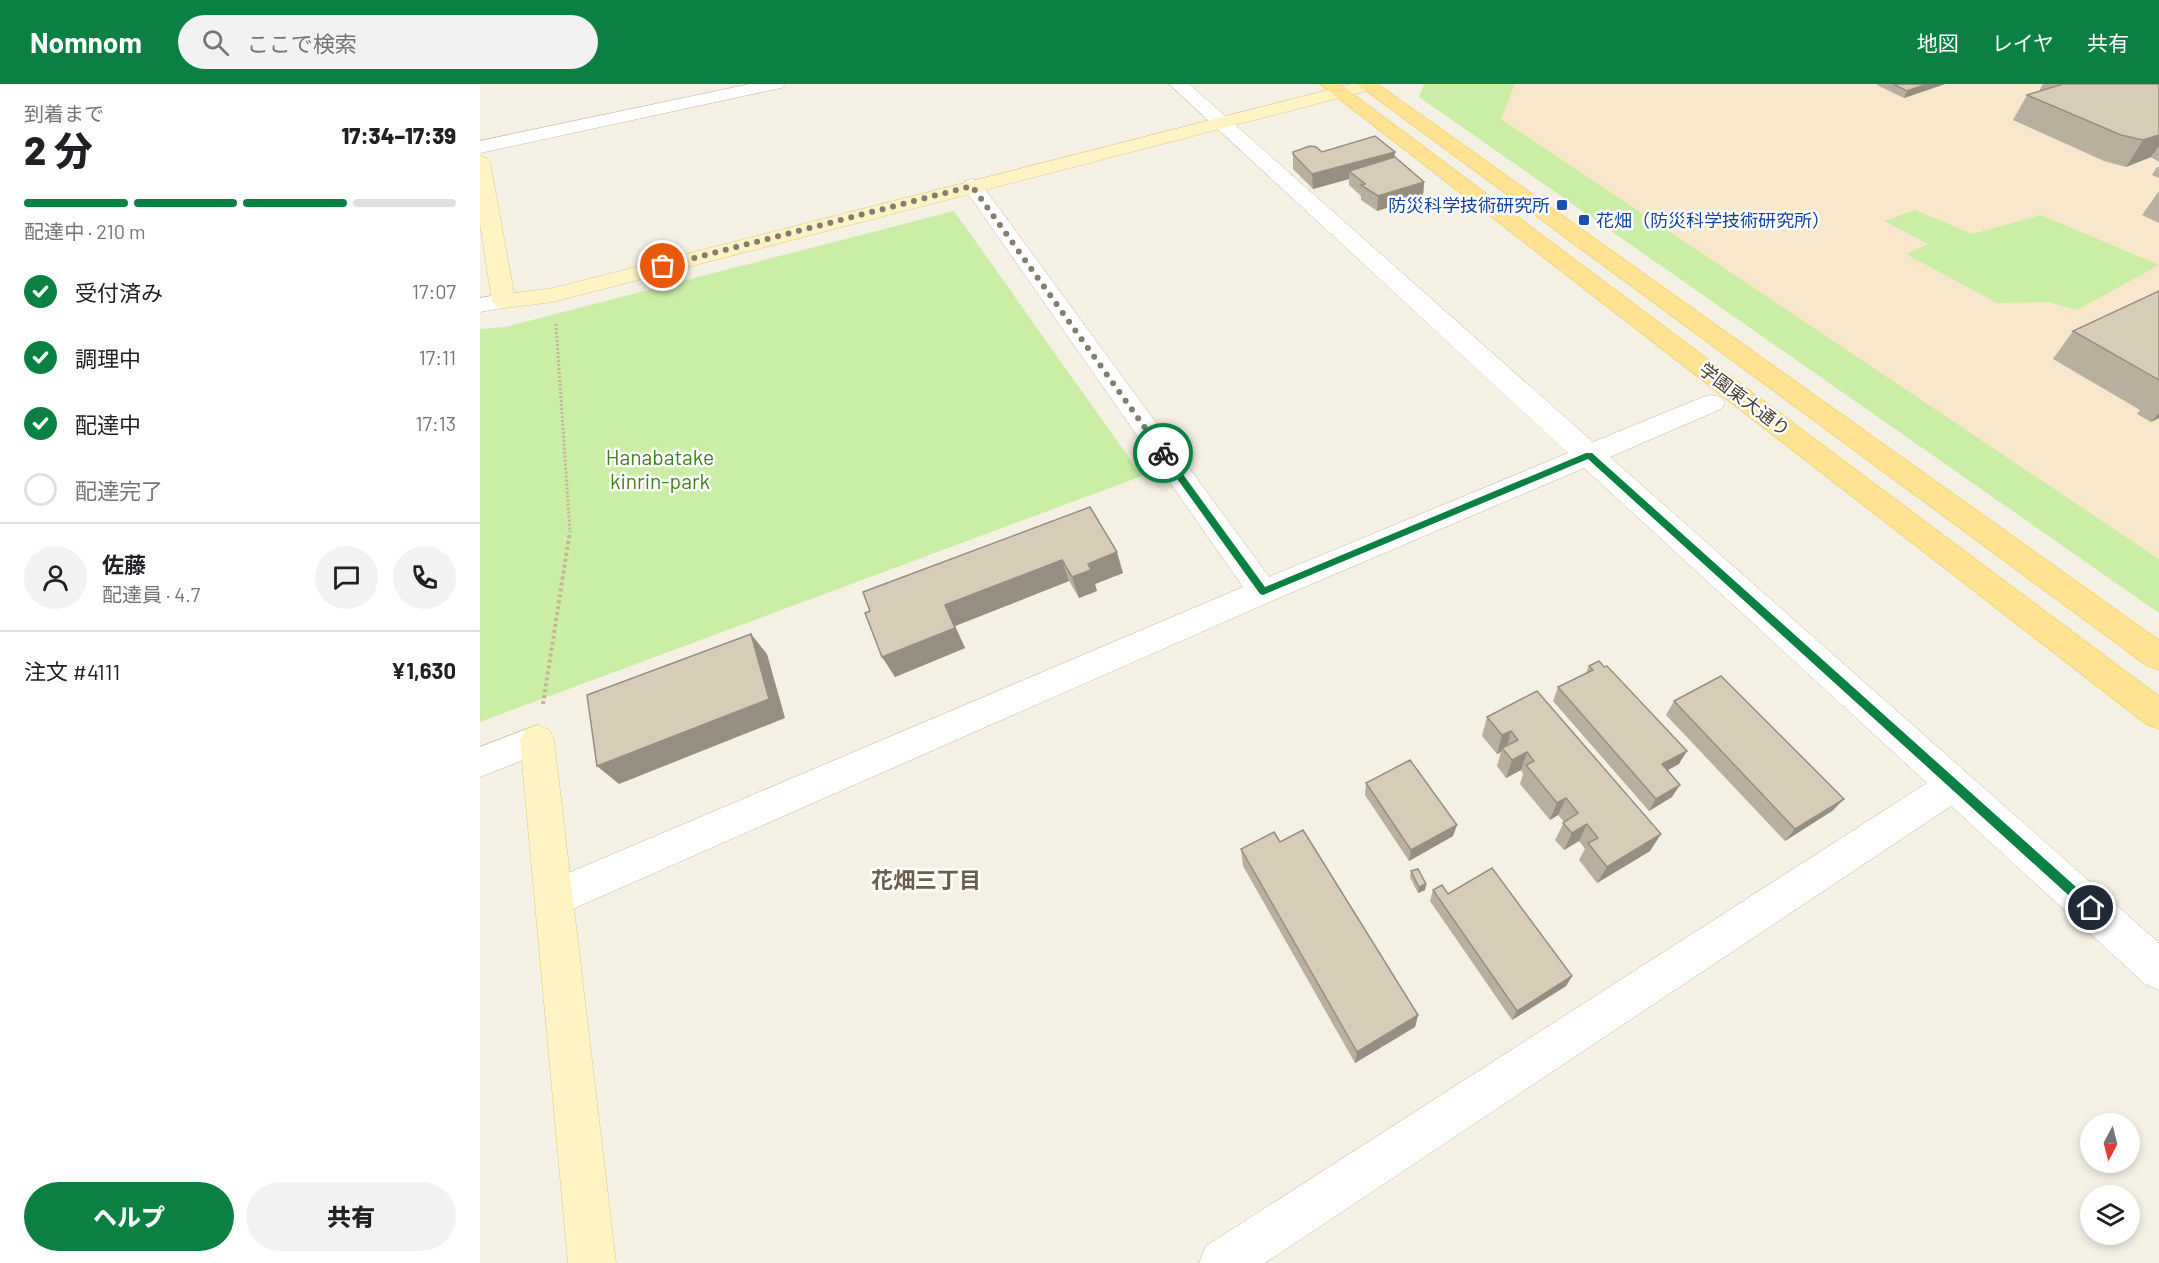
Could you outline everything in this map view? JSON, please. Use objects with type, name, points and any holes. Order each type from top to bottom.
[{"type":"main road","name":"学園東大通り","points":[[1368,84],[2159,657]]},
{"type":"main road","name":"学園東大通り","points":[[1334,88],[2159,715]]},
{"type":"street","points":[[480,147],[776,84]]},
{"type":"street","points":[[1178,84],[2159,970]]},
{"type":"street","points":[[480,305],[553,295],[1220,122],[1334,88],[1368,84]]},
{"type":"street","points":[[480,162],[504,301]]},
{"type":"street","points":[[972,186],[1263,592]]},
{"type":"street","points":[[554,898],[1263,592],[1712,403]]},
{"type":"street","points":[[480,762],[537,740],[554,898],[587,1261]]},
{"type":"street","points":[[1223,1263],[1954,785]]},
{"type":"path","points":[[537,740],[571,524],[553,295]]},
{"type":"shaded area","points":[[1424,84],[2159,84],[2159,613],[1419,97]]},
{"type":"green space","points":[[1424,84],[1515,84],[1501,119],[2159,559],[2159,613],[1419,97]]},
{"type":"green space","points":[[1915,210],[1972,234],[2041,215],[2159,265],[2077,310],[2049,302],[1997,303],[1906,254],[1928,244],[1884,221]]},
{"type":"green space","name":"Hanabatake kinrin-park","points":[[954,211],[1142,476],[480,722],[480,329],[505,327]]},
{"type":"building","points":[[1893,84],[1927,84],[1907,91]]},
{"type":"building","points":[[2059,84],[2159,84],[2159,135],[2143,140],[2121,135],[2027,95]]},
{"type":"building","points":[[1375,136],[1395,152],[1312,174],[1293,154],[1293,152],[1310,146],[1322,152]]},
{"type":"building","points":[[1395,157],[1424,182],[1378,196],[1361,185],[1365,184],[1349,171]]},
{"type":"building","points":[[2159,291],[2159,380],[2073,331]]},
{"type":"building","points":[[1090,507],[1117,552],[1088,564],[1091,570],[1072,577],[1062,560],[945,605],[955,628],[882,657],[865,613],[870,611],[863,592]]},
{"type":"building","points":[[751,634],[769,699],[597,766],[587,695]]},
{"type":"building","points":[[1599,661],[1604,667],[1607,666],[1687,751],[1662,764],[1680,785],[1656,799],[1558,687],[1593,670],[1589,666]]},
{"type":"building","points":[[1721,676],[1844,799],[1795,829],[1674,701]]},
{"type":"building","points":[[1537,691],[1661,834],[1607,867],[1588,843],[1598,838],[1587,824],[1572,833],[1563,823],[1578,813],[1566,798],[1557,803],[1526,765],[1534,761],[1527,752],[1512,760],[1502,748],[1518,740],[1511,731],[1502,735],[1487,717]]},
{"type":"building","points":[[1410,760],[1457,825],[1411,850],[1366,783]]},
{"type":"building","points":[[1303,830],[1418,1015],[1357,1052],[1241,849],[1274,832],[1280,842]]},
{"type":"building","points":[[1492,868],[1572,976],[1517,1011],[1433,890],[1442,885],[1448,894]]},
{"type":"building","points":[[1418,869],[1426,884],[1419,887],[1411,871]]},
{"type":"way so far","points":[[663,266],[972,186],[1163,453]]},
{"type":"place","name":"防災科学技術研究所","points":[[1562,205]]},
{"type":"place","name":"花畑（防災科学技術研究所）","points":[[1584,220]]},
{"type":"district","name":"花畑三丁目","points":[[926,879]]},
{"type":"route","points":[[1163,453],[1263,592],[1589,455],[2091,908]]}]
